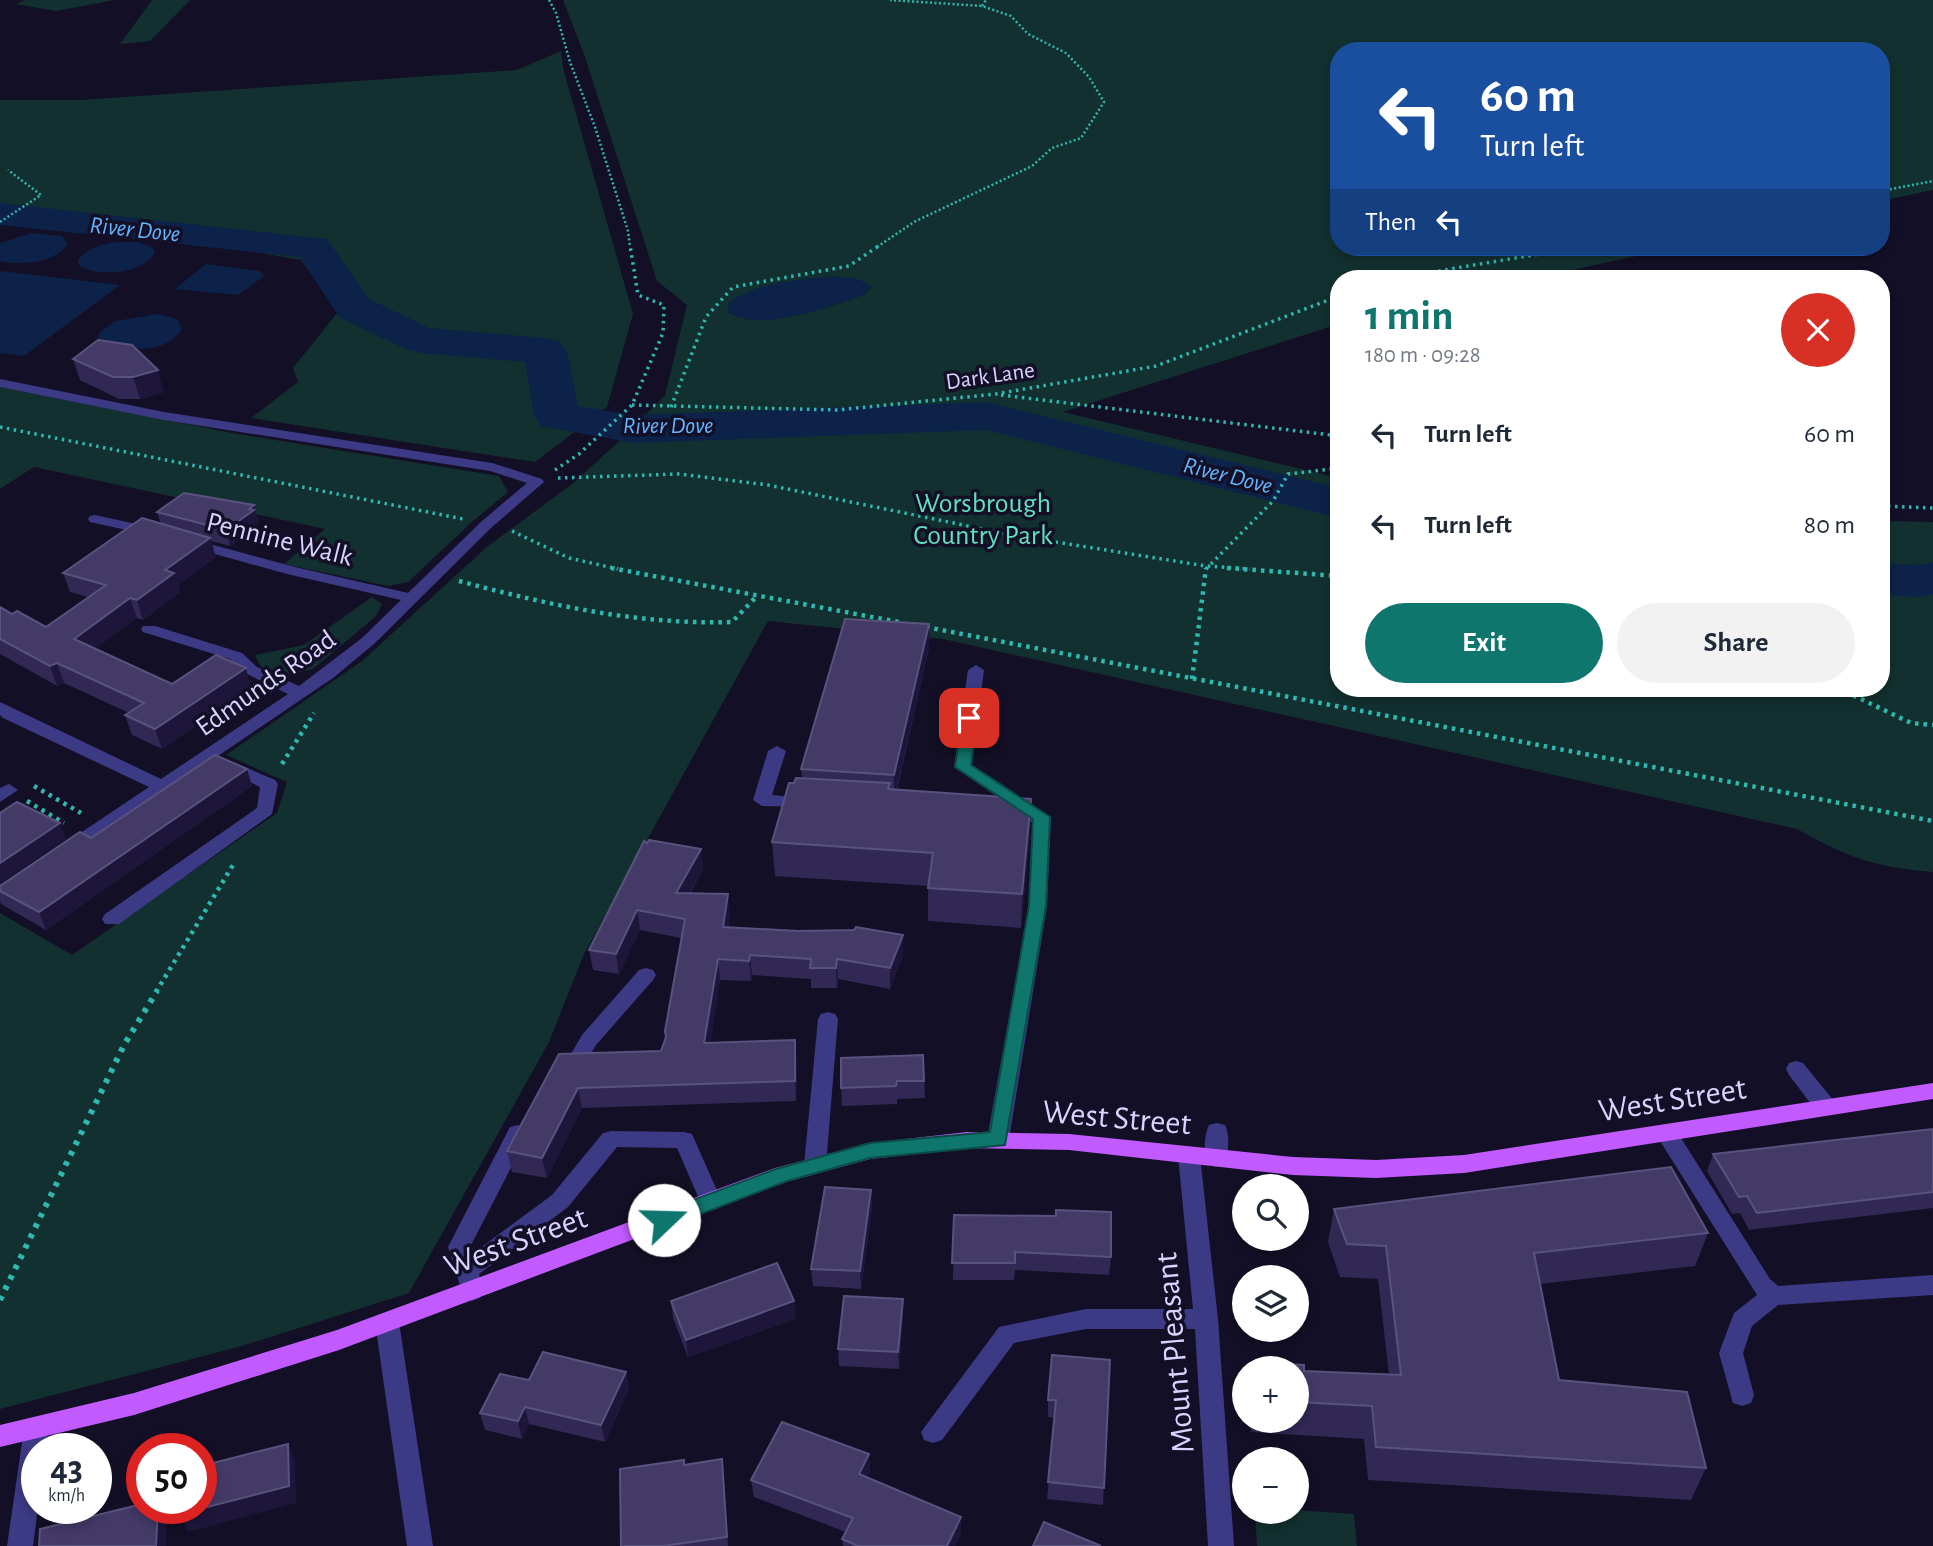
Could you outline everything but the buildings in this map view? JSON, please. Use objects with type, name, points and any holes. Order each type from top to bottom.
[{"type":"main road","name":"West Street","points":[[0,1436],[134,1404],[339,1340],[387,1322],[469,1281],[870,1150],[998,1139],[1069,1142],[1293,1166],[1376,1170],[1464,1164],[1826,1107],[1931,1094]]},
{"type":"street","points":[[0,383],[164,416],[492,467],[542,478]]},
{"type":"street","name":"Edmunds Road","points":[[54,859],[327,675],[368,640],[487,524],[542,478]]},
{"type":"street","name":"Pennine Walk","points":[[95,519],[172,537],[292,571],[412,598]]},
{"type":"street","points":[[149,629],[236,656],[251,670],[300,693]]},
{"type":"street","points":[[976,670],[963,767],[1042,817]]},
{"type":"street","points":[[0,707],[9,714],[162,786]]},
{"type":"street","points":[[777,751],[762,800],[828,804]]},
{"type":"street","points":[[112,919],[266,810],[269,784],[207,756]]},
{"type":"street","points":[[988,814],[1042,817]]},
{"type":"street","points":[[998,1139],[1038,906],[1042,817]]},
{"type":"street","points":[[578,1059],[589,1041],[646,975]]},
{"type":"street","points":[[815,1166],[828,1019]]},
{"type":"street","points":[[556,1060],[605,1058]]},
{"type":"street","points":[[1796,1069],[1826,1107]]},
{"type":"street","points":[[526,1119],[459,1247],[469,1281],[560,1201],[611,1139],[684,1140],[711,1202]]},
{"type":"street","points":[[1216,1158],[1217,1131]]},
{"type":"street","points":[[1666,1133],[1762,1286],[1773,1296]]},
{"type":"street","name":"Mount Pleasant","points":[[1189,1156],[1206,1319],[1221,1546]]},
{"type":"street","points":[[1742,1395],[1731,1353],[1742,1320],[1773,1296],[1933,1284]]},
{"type":"street","points":[[933,1432],[1007,1334],[1086,1319],[1206,1319]]},
{"type":"street","points":[[387,1322],[420,1546]]},
{"type":"street","points":[[20,1546],[36,1429]]},
{"type":"path","points":[[549,0],[556,13],[570,62],[595,127],[628,231],[638,295],[664,305],[663,333],[632,405],[579,454]]},
{"type":"path","points":[[671,407],[706,317],[733,287],[849,267],[914,222],[1032,166],[1052,148],[1081,138],[1104,102],[1089,77],[1066,53],[1028,34],[1011,16],[982,6],[890,0]]},
{"type":"path","points":[[982,6],[986,0]]},
{"type":"path","points":[[0,222],[41,195],[8,170]]},
{"type":"path","points":[[1890,189],[1933,181]]},
{"type":"path","points":[[1444,270],[1528,256]]},
{"type":"path","name":"Dark Lane","points":[[632,405],[837,410],[996,394],[1156,366],[1330,299]]},
{"type":"path","points":[[996,394],[1330,435]]},
{"type":"path","points":[[0,427],[487,524],[509,529],[569,558],[907,624]]},
{"type":"path","points":[[1192,679],[1206,566],[1273,501],[1288,474],[1330,469]]},
{"type":"path","points":[[542,478],[566,480],[679,474],[768,485],[1012,535],[1206,566],[1330,575]]},
{"type":"path","points":[[1890,506],[1933,508]]},
{"type":"path","points":[[435,575],[561,608],[696,624],[732,622],[758,595]]},
{"type":"path","points":[[921,626],[1933,821]]},
{"type":"path","points":[[269,784],[318,708],[300,693]]},
{"type":"path","points":[[1857,697],[1912,723],[1933,725]]},
{"type":"path","points":[[31,784],[103,825]]},
{"type":"path","points":[[4,793],[86,836]]},
{"type":"path","points":[[0,1300],[124,1045],[238,857]]},
{"type":"green space","points":[[25,0],[115,0],[56,11],[16,4]]},
{"type":"green space","points":[[152,0],[190,0],[150,41],[120,44]]},
{"type":"green space","name":"Worsbrough Country Park","points":[[563,0],[1933,0],[1933,190],[1890,199],[1890,42],[1330,42],[1330,256],[1636,256],[1572,270],[1330,270],[1330,327],[1063,412],[1330,476],[1330,697],[1890,697],[1890,521],[1933,522],[1933,872],[1862,860],[1797,829],[943,639],[768,621],[584,954],[549,1042],[409,1293],[242,1346],[0,1409],[0,913],[72,955],[277,813],[287,782],[226,755],[362,661],[488,546],[572,484],[665,395],[687,305],[657,281],[585,57]],"holes":[[[872,287],[863,295],[814,311],[759,320],[742,318],[728,312]]]},
{"type":"green space","points":[[561,51],[563,68],[633,314],[607,407],[535,462],[251,418],[298,382],[293,368],[338,312],[301,260],[188,240],[0,221],[0,100],[80,100],[517,70]]},
{"type":"green space","points":[[0,387],[232,433],[499,476],[508,492],[408,582],[388,586],[284,564],[325,529],[34,467],[0,489]]},
{"type":"green space","points":[[372,597],[382,604],[376,616],[313,669],[292,675],[261,667],[255,655],[304,645]]},
{"type":"green space","points":[[1309,1511],[1354,1514],[1357,1546],[1257,1546],[1256,1524],[1309,1524]]},
{"type":"water","points":[[31,233],[62,236],[68,244],[55,255],[37,262],[0,261],[0,243]]},
{"type":"water","points":[[139,242],[153,248],[155,252],[150,259],[131,269],[97,272],[79,265],[78,260],[90,249],[114,243]]},
{"type":"water","points":[[206,264],[259,271],[264,276],[238,295],[175,289]]},
{"type":"water","points":[[0,271],[120,285],[24,356],[0,353]]},
{"type":"water","points":[[833,276],[858,279],[872,287],[863,295],[795,316],[759,320],[742,318],[728,312],[729,303],[752,290],[779,283]]},
{"type":"water","points":[[158,314],[177,319],[182,329],[175,338],[166,343],[134,349],[102,344],[98,339],[99,333],[116,321]]},
{"type":"waterway","name":"River Dove","points":[[0,214],[313,247],[354,308],[420,340],[545,351],[557,416],[633,429],[986,416],[1330,501]]},
{"type":"waterway","name":"River Dove","points":[[1890,579],[1920,581],[1933,578]]},
{"type":"route","points":[[664,1220],[783,1174],[870,1150],[998,1139],[1038,906],[1042,817],[963,767],[969,718]]}]
